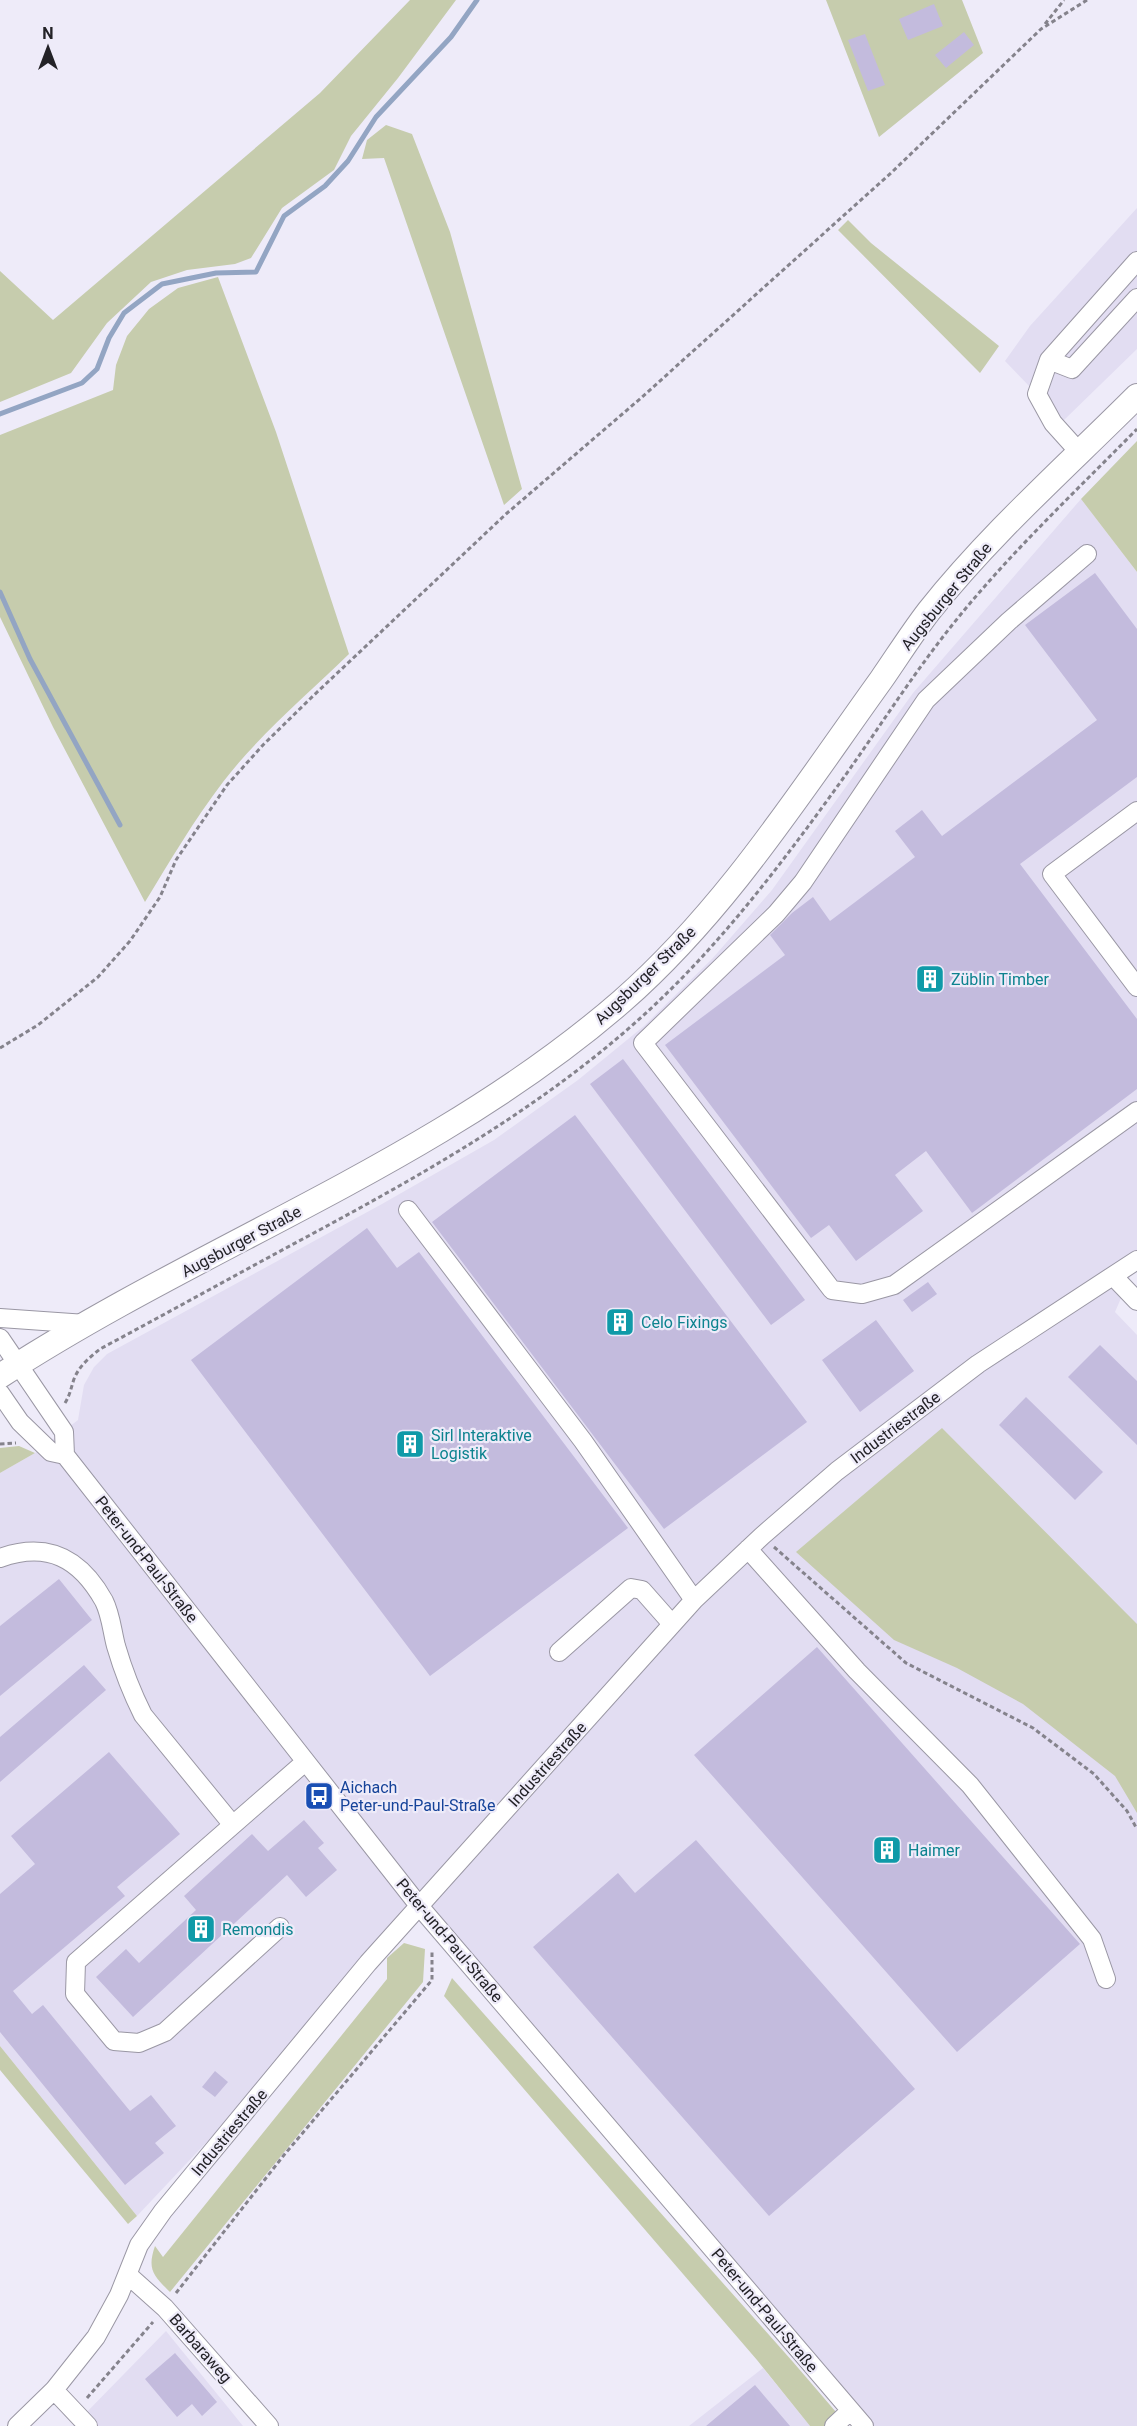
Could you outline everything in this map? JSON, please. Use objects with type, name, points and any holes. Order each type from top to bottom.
[{"type":"main road","name":"Augsburger Straße","points":[[9,1370],[86,1324],[361,1177],[474,1112],[553,1057],[622,1000],[684,941],[753,858],[928,612],[981,551],[1137,396]]},
{"type":"street","points":[[1080,453],[1053,423],[1037,394],[1048,360],[1137,261]]},
{"type":"street","points":[[1048,360],[1072,369],[1137,298]]},
{"type":"street","points":[[1087,554],[1010,621],[926,700],[803,882],[776,914],[643,1043],[832,1290],[862,1294],[894,1285],[1137,1111]]},
{"type":"street","points":[[1137,811],[1052,874],[1137,987]]},
{"type":"street","points":[[408,1210],[583,1441],[694,1600]]},
{"type":"street","name":"Industriestraße","points":[[17,2426],[54,2390],[96,2337],[128,2275],[139,2245],[163,2211],[369,1963],[426,1913],[694,1600],[762,1536],[837,1471],[978,1364],[1137,1260]]},
{"type":"street","points":[[1113,1276],[1137,1301]]},
{"type":"street","points":[[0,1318],[86,1324]]},
{"type":"street","name":"Peter-und-Paul-Straße","points":[[0,1338],[9,1370],[53,1415],[64,1432],[66,1455],[304,1762],[426,1913],[864,2426]]},
{"type":"street","name":"Peter-und-Paul-Straße","points":[[0,1393],[20,1422],[51,1452],[66,1455]]},
{"type":"street","points":[[0,1423],[20,1422]]},
{"type":"street","points":[[748,1549],[857,1671],[970,1785],[1092,1939],[1106,1979]]},
{"type":"street","points":[[0,1558],[16,1552],[41,1552],[65,1557],[77,1564],[104,1601],[133,1696],[143,1715],[232,1824]]},
{"type":"street","points":[[559,1652],[632,1588],[642,1590],[672,1624]]},
{"type":"street","points":[[280,1927],[165,2032],[139,2043],[114,2041],[75,1994],[76,1962],[304,1762]]},
{"type":"street","name":"Barbaraweg","points":[[128,2275],[165,2308],[269,2426]]},
{"type":"street","points":[[54,2390],[88,2426]]},
{"type":"street","points":[[834,2426],[850,2410]]},
{"type":"path","points":[[0,1048],[38,1024],[98,977],[130,941],[160,897],[176,860],[227,785],[263,745],[506,514],[641,398],[834,226],[1041,29],[1064,0]]},
{"type":"path","points":[[1041,29],[1087,0]]},
{"type":"path","points":[[53,1415],[62,1408],[71,1393],[74,1378],[86,1361],[100,1349],[377,1198],[489,1134],[573,1074],[638,1021],[705,954],[764,886],[918,670],[1002,565],[1137,429]]},
{"type":"path","points":[[762,1536],[906,1663],[1033,1728],[1094,1774],[1127,1811],[1137,1829]]},
{"type":"path","points":[[75,2413],[165,2308],[284,2156],[432,1980],[426,1913]]},
{"type":"shaded area","points":[[1137,208],[1137,349],[1063,421],[1005,361],[1030,326]]},
{"type":"shaded area","points":[[1081,499],[1137,572],[1137,1261],[1115,1312],[1137,1335],[1137,2426],[873,2426],[427,1908],[137,2216],[0,2046],[0,1473],[35,1453],[78,1420],[84,1385],[94,1367],[107,1354],[382,1204],[494,1140],[578,1080],[644,1026],[712,959],[772,890],[913,693]]},
{"type":"shaded area","points":[[166,2331],[243,2426],[73,2426],[81,2418]]},
{"type":"shaded area","points":[[763,2368],[810,2426],[689,2426]]},
{"type":"green space","points":[[410,0],[456,0],[351,136],[334,170],[282,208],[251,258],[235,264],[187,270],[151,282],[107,323],[71,373],[0,402],[0,271],[53,320],[320,93]]},
{"type":"green space","points":[[826,0],[962,0],[983,53],[879,137]]},
{"type":"green space","points":[[386,125],[412,134],[450,232],[522,489],[504,505],[384,158],[362,159],[367,140]]},
{"type":"green space","points":[[848,220],[871,243],[999,346],[980,373],[838,230]]},
{"type":"green space","points":[[218,277],[276,432],[349,654],[268,732],[223,782],[182,841],[145,902],[53,727],[0,617],[0,435],[113,390],[116,365],[127,336],[149,309],[178,288]]},
{"type":"green space","points":[[1137,441],[1137,572],[1081,499]]},
{"type":"green space","points":[[942,1428],[1137,1624],[1137,1813],[1115,1776],[1023,1704],[957,1668],[894,1640],[796,1552]]},
{"type":"green space","points":[[19,1446],[35,1453],[0,1473],[0,1448]]},
{"type":"green space","points":[[404,1943],[425,1949],[423,1982],[170,2292],[153,2271],[152,2260],[155,2246],[163,2257],[387,1979],[387,1958]]},
{"type":"green space","points":[[452,1978],[848,2426],[810,2426],[757,2360],[444,1996]]},
{"type":"green space","points":[[0,2046],[137,2216],[128,2224],[0,2070]]},
{"type":"building","points":[[934,4],[943,26],[908,40],[899,19]]},
{"type":"building","points":[[964,32],[974,45],[946,68],[935,55]]},
{"type":"building","points":[[865,34],[885,85],[868,91],[848,40]]},
{"type":"building","name":"Züblin Timber","points":[[1095,573],[1137,629],[1137,777],[1020,864],[1137,1019],[1137,1089],[972,1213],[926,1151],[895,1175],[923,1211],[856,1261],[829,1225],[811,1238],[665,1045],[785,955],[770,935],[792,913],[813,897],[830,921],[915,857],[895,831],[922,810],[942,836],[1097,720],[1025,625]]},
{"type":"building","points":[[623,1059],[805,1300],[771,1325],[590,1084]]},
{"type":"building","name":"Celo Fixings","points":[[575,1115],[807,1422],[664,1529],[432,1222]]},
{"type":"building","name":"Sirl Interaktive Logistik","points":[[367,1228],[397,1268],[419,1252],[628,1528],[430,1676],[191,1360]]},
{"type":"building","points":[[928,1282],[937,1294],[912,1312],[903,1300]]},
{"type":"building","points":[[876,1320],[914,1371],[860,1412],[822,1360]]},
{"type":"building","points":[[1100,1345],[1137,1381],[1137,1445],[1068,1377]]},
{"type":"building","points":[[1026,1397],[1103,1472],[1075,1500],[999,1425]]},
{"type":"building","points":[[59,1579],[92,1620],[0,1696],[0,1626]]},
{"type":"building","name":"Haimer","points":[[817,1647],[1080,1944],[957,2052],[694,1755]]},
{"type":"building","points":[[84,1665],[106,1690],[0,1782],[0,1737]]},
{"type":"building","points":[[109,1752],[180,1834],[117,1887],[125,1896],[13,1991],[32,2014],[43,2005],[130,2111],[151,2095],[176,2126],[155,2143],[164,2153],[125,2185],[0,2032],[0,1894],[35,1864],[11,1836]]},
{"type":"building","name":"Remondis","points":[[304,1820],[324,1843],[318,1848],[337,1870],[306,1897],[287,1875],[133,2017],[96,1977],[126,1949],[139,1963],[196,1910],[184,1896],[252,1834],[268,1851]]},
{"type":"building","points":[[696,1840],[915,2089],[769,2216],[533,1947],[618,1873],[635,1893]]},
{"type":"building","points":[[215,2071],[228,2082],[215,2097],[202,2087]]},
{"type":"building","points":[[175,2353],[217,2402],[202,2416],[192,2404],[177,2417],[145,2379]]},
{"type":"building","points":[[755,2385],[790,2426],[706,2426]]},
{"type":"waterway","points":[[0,414],[82,383],[97,369],[109,338],[124,313],[162,284],[216,273],[256,272],[284,216],[325,186],[348,161],[376,117],[451,37],[477,0]]},
{"type":"waterway","points":[[0,592],[30,659],[120,825]]},
{"type":"place","name":"Züblin Timber","points":[[930,979]]},
{"type":"place","name":"Celo Fixings","points":[[620,1322]]},
{"type":"place","name":"Sirl Interaktive Logistik","points":[[410,1444]]},
{"type":"place","name":"Aichach Peter-und-Paul-Straße","points":[[319,1796]]},
{"type":"place","name":"Haimer","points":[[887,1850]]},
{"type":"place","name":"Remondis","points":[[201,1929]]}]
